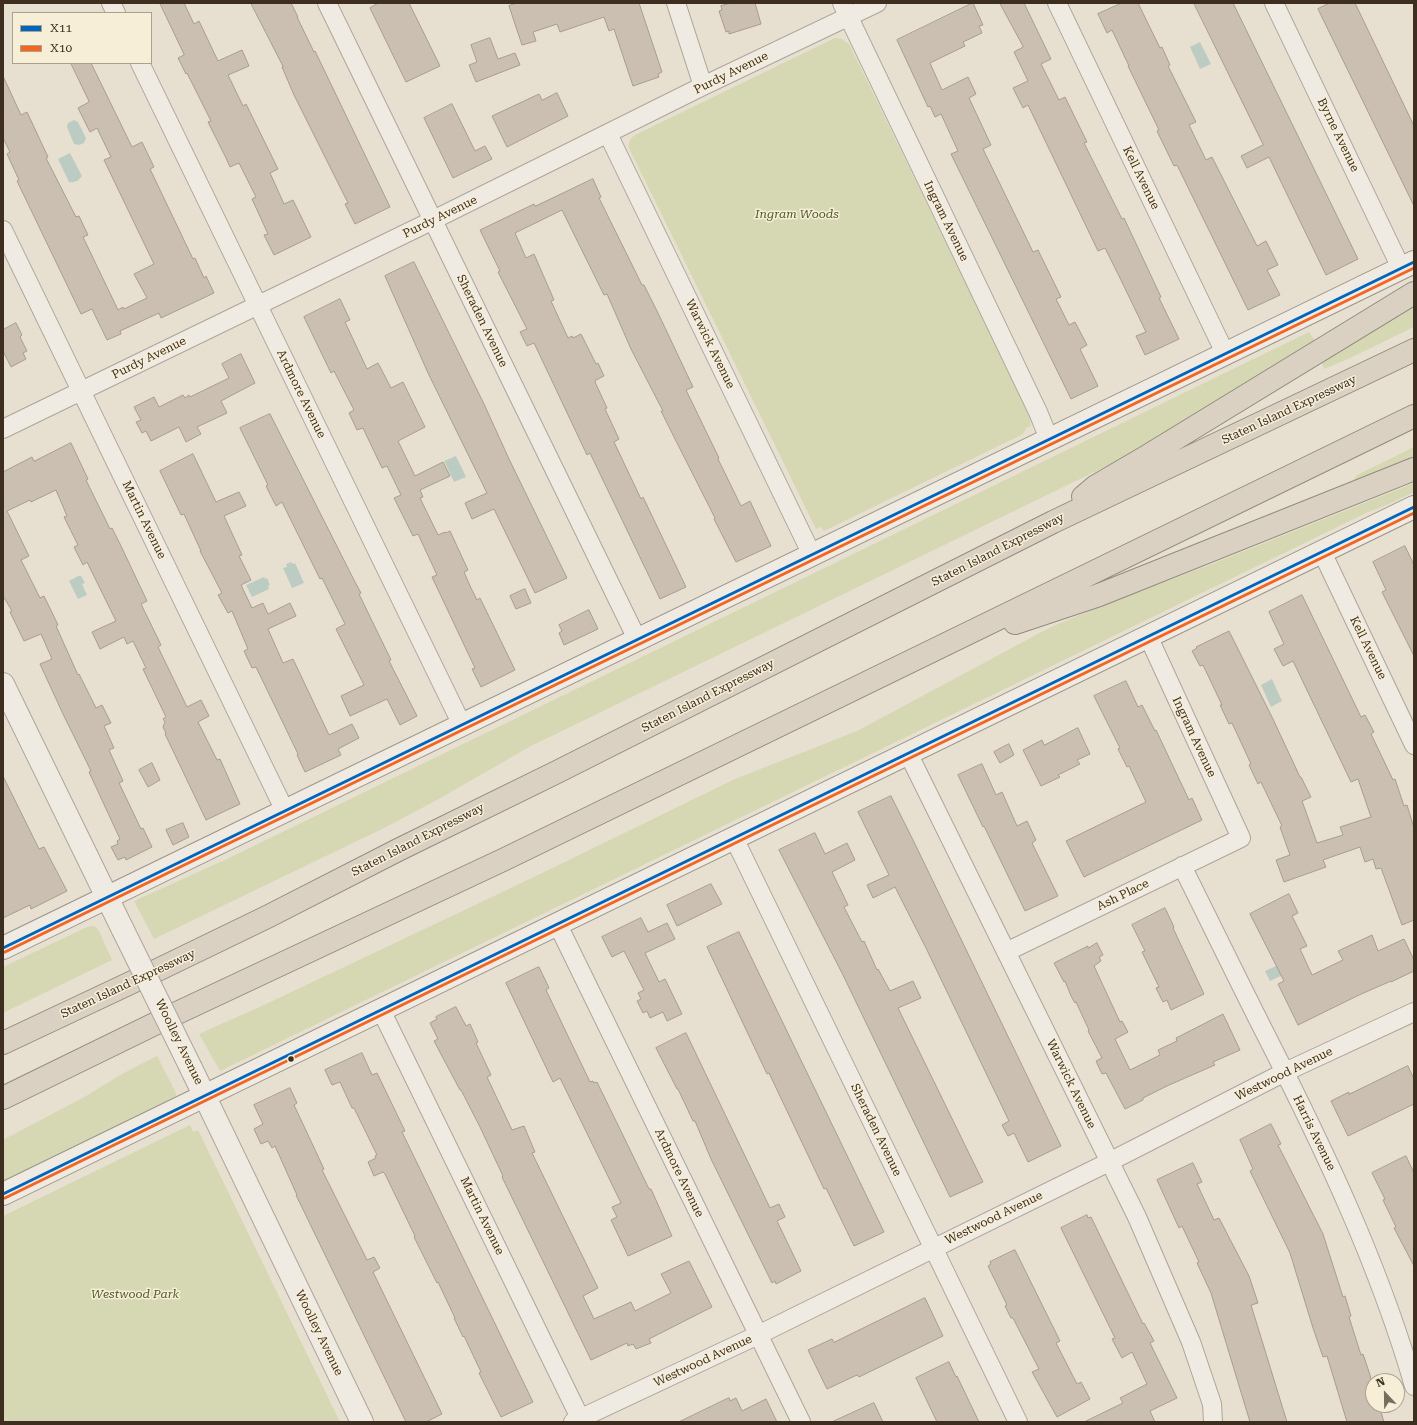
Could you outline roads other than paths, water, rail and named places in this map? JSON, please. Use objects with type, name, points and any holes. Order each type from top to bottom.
[{"type":"highway","points":[[1053,522],[1096,486],[1414,293]]},
{"type":"highway","name":"Staten Island Expressway","points":[[3,1043],[134,982],[267,917],[1053,522],[1414,350]]},
{"type":"highway","points":[[3,1098],[168,1018],[498,862],[1414,416]]},
{"type":"highway","points":[[933,651],[1099,596],[1414,469]]},
{"type":"main road","points":[[3,948],[1408,265]]},
{"type":"main road","points":[[3,1194],[1414,507]]},
{"type":"main road","name":"Woolley Avenue","points":[[3,684],[192,1068],[362,1422]]},
{"type":"street","points":[[111,3],[116,12]]},
{"type":"street","name":"Sheraden Avenue","points":[[327,3],[637,639]]},
{"type":"street","points":[[676,3],[703,86]]},
{"type":"street","name":"Purdy Avenue","points":[[3,429],[433,221],[608,134],[703,86],[845,10],[877,3]]},
{"type":"street","name":"Kell Avenue","points":[[1057,3],[1225,354]]},
{"type":"street","name":"Byrne Avenue","points":[[1274,3],[1408,265]]},
{"type":"street","name":"Ingram Avenue","points":[[845,10],[1049,439]]},
{"type":"street","name":"Ardmore Avenue","points":[[140,64],[462,725]]},
{"type":"street","name":"Warwick Avenue","points":[[608,134],[812,555]]},
{"type":"street","name":"Martin Avenue","points":[[3,230],[285,811]]},
{"type":"street","name":"Kell Avenue","points":[[1322,552],[1414,745]]},
{"type":"street","name":"Ingram Avenue","points":[[1148,636],[1241,838]]},
{"type":"street","name":"Warwick Avenue","points":[[908,753],[1137,1217],[1191,1342],[1212,1404],[1213,1422]]},
{"type":"street","name":"Sheraden Avenue","points":[[734,838],[1018,1422]]},
{"type":"street","name":"Ash Place","points":[[1006,952],[1241,838]]},
{"type":"street","name":"Harris Avenue","points":[[1182,866],[1321,1146],[1380,1283],[1414,1386]]},
{"type":"street","name":"Ardmore Avenue","points":[[557,923],[801,1422]]},
{"type":"street","name":"Martin Avenue","points":[[381,1010],[579,1421]]},
{"type":"street","name":"Westwood Avenue","points":[[579,1421],[758,1335],[1109,1162],[1285,1072],[1414,1012]]},
{"type":"park label","name":"Ingram Woods","points":[[797,214]]},
{"type":"park label","name":"Westwood Park","points":[[135,1294]]}]
